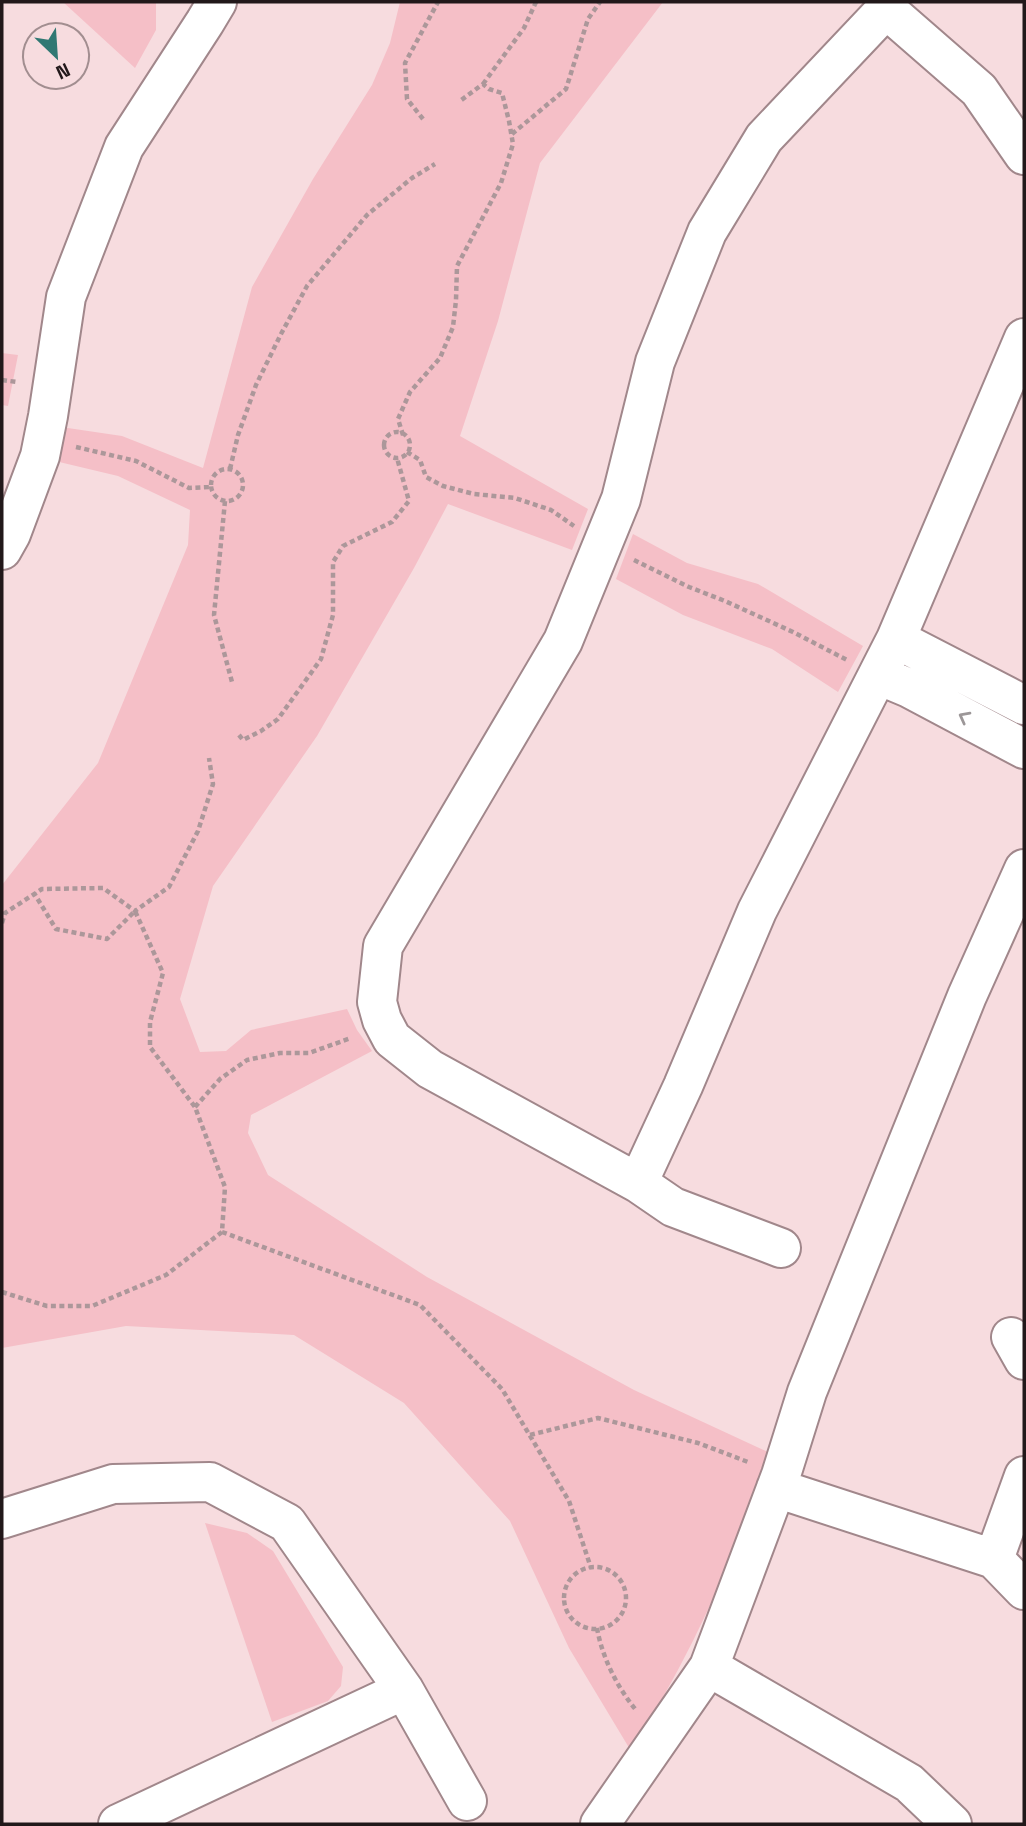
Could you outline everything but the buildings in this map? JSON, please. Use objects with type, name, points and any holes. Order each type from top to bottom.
[{"type":"street","points":[[2,550],[11,534],[40,456],[66,297],[124,147],[217,2]]},
{"type":"street","points":[[781,1248],[673,1207],[638,1183],[430,1069],[392,1039],[385,1026],[377,1002],[383,946],[562,641],[621,499],[655,362],[707,232],[764,138],[889,5],[979,90],[1024,155]]},
{"type":"street","points":[[638,1183],[683,1086],[757,911],[896,639],[1024,338]]},
{"type":"street","points":[[896,639],[1024,705]]},
{"type":"street","points":[[878,675],[909,688],[1024,749]]},
{"type":"street","points":[[600,1824],[709,1667],[779,1481],[807,1392],[967,996],[1024,869]]},
{"type":"street","points":[[994,1559],[1024,1476]]},
{"type":"street","points":[[779,1481],[994,1559],[1024,1590]]},
{"type":"street","points":[[2,1520],[113,1484],[210,1482],[287,1523],[404,1690],[467,1801]]},
{"type":"street","points":[[709,1667],[909,1783],[952,1824]]},
{"type":"street","points":[[118,1824],[404,1690]]},
{"type":"path","points":[[423,119],[407,100],[405,63],[438,2]]},
{"type":"path","points":[[460,101],[482,84],[524,28],[536,2]]},
{"type":"path","points":[[512,135],[566,89],[588,19],[600,2]]},
{"type":"path","points":[[403,435],[391,434],[388,437],[384,444],[389,456],[397,458],[407,452],[409,444],[398,419],[410,392],[440,358],[453,327],[457,266],[501,183],[513,144],[502,93],[482,84]]},
{"type":"path","points":[[230,468],[238,435],[256,385],[307,286],[367,215],[412,178],[435,164]]},
{"type":"path","points":[[43,440],[136,461],[190,488],[210,487]]},
{"type":"path","points":[[407,452],[420,460],[426,477],[443,486],[474,494],[516,498],[551,510],[602,544],[689,587],[793,632],[878,675]]},
{"type":"path","points":[[239,735],[243,740],[278,719],[321,659],[333,615],[333,562],[344,546],[392,522],[409,501],[397,458]]},
{"type":"path","points":[[225,468],[235,471],[242,479],[242,489],[236,498],[225,501],[215,497],[210,487],[215,472],[225,468]]},
{"type":"path","points":[[225,501],[214,615],[232,682]]},
{"type":"path","points":[[34,893],[56,929],[107,939],[135,911],[169,887],[198,831],[213,784],[209,758]]},
{"type":"path","points":[[2,923],[5,913],[42,889],[103,888],[135,911],[163,973],[150,1022],[150,1047],[195,1107],[225,1186],[222,1232],[166,1275],[92,1306],[47,1306],[2,1292]]},
{"type":"path","points":[[195,1107],[220,1079],[247,1060],[280,1053],[309,1053],[385,1026]]},
{"type":"path","points":[[222,1232],[420,1305],[502,1389],[569,1501],[591,1568]]},
{"type":"path","points":[[530,1435],[598,1418],[698,1443],[779,1481]]},
{"type":"path","points":[[591,1568],[606,1569],[615,1575],[625,1592],[622,1612],[607,1626],[597,1628],[578,1624],[565,1608],[565,1588],[570,1579],[577,1572],[591,1568]]},
{"type":"path","points":[[597,1628],[599,1641],[614,1677],[635,1708],[664,1733]]},
{"type":"shaded area","points":[[63,2],[156,2],[156,30],[135,68],[91,28],[91,21],[84,21]]},
{"type":"shaded area","points":[[400,2],[663,2],[540,163],[498,321],[460,436],[588,509],[572,550],[448,504],[317,736],[213,886],[180,999],[200,1052],[226,1051],[251,1030],[347,1009],[357,1030],[372,1051],[251,1115],[248,1133],[268,1175],[427,1277],[634,1390],[768,1452],[742,1530],[710,1606],[673,1680],[631,1751],[569,1648],[510,1521],[404,1403],[294,1335],[126,1326],[2,1348],[2,885],[98,763],[188,545],[190,510],[118,476],[55,461],[61,427],[122,436],[203,468],[252,287],[313,179],[372,85],[390,43]]},
{"type":"shaded area","points":[[2,353],[18,355],[8,406],[2,405]]},
{"type":"shaded area","points":[[633,534],[687,563],[758,584],[863,646],[838,692],[772,649],[683,615],[616,579]]},
{"type":"shaded area","points":[[205,1523],[247,1533],[273,1551],[343,1667],[341,1686],[328,1701],[272,1722]]}]
